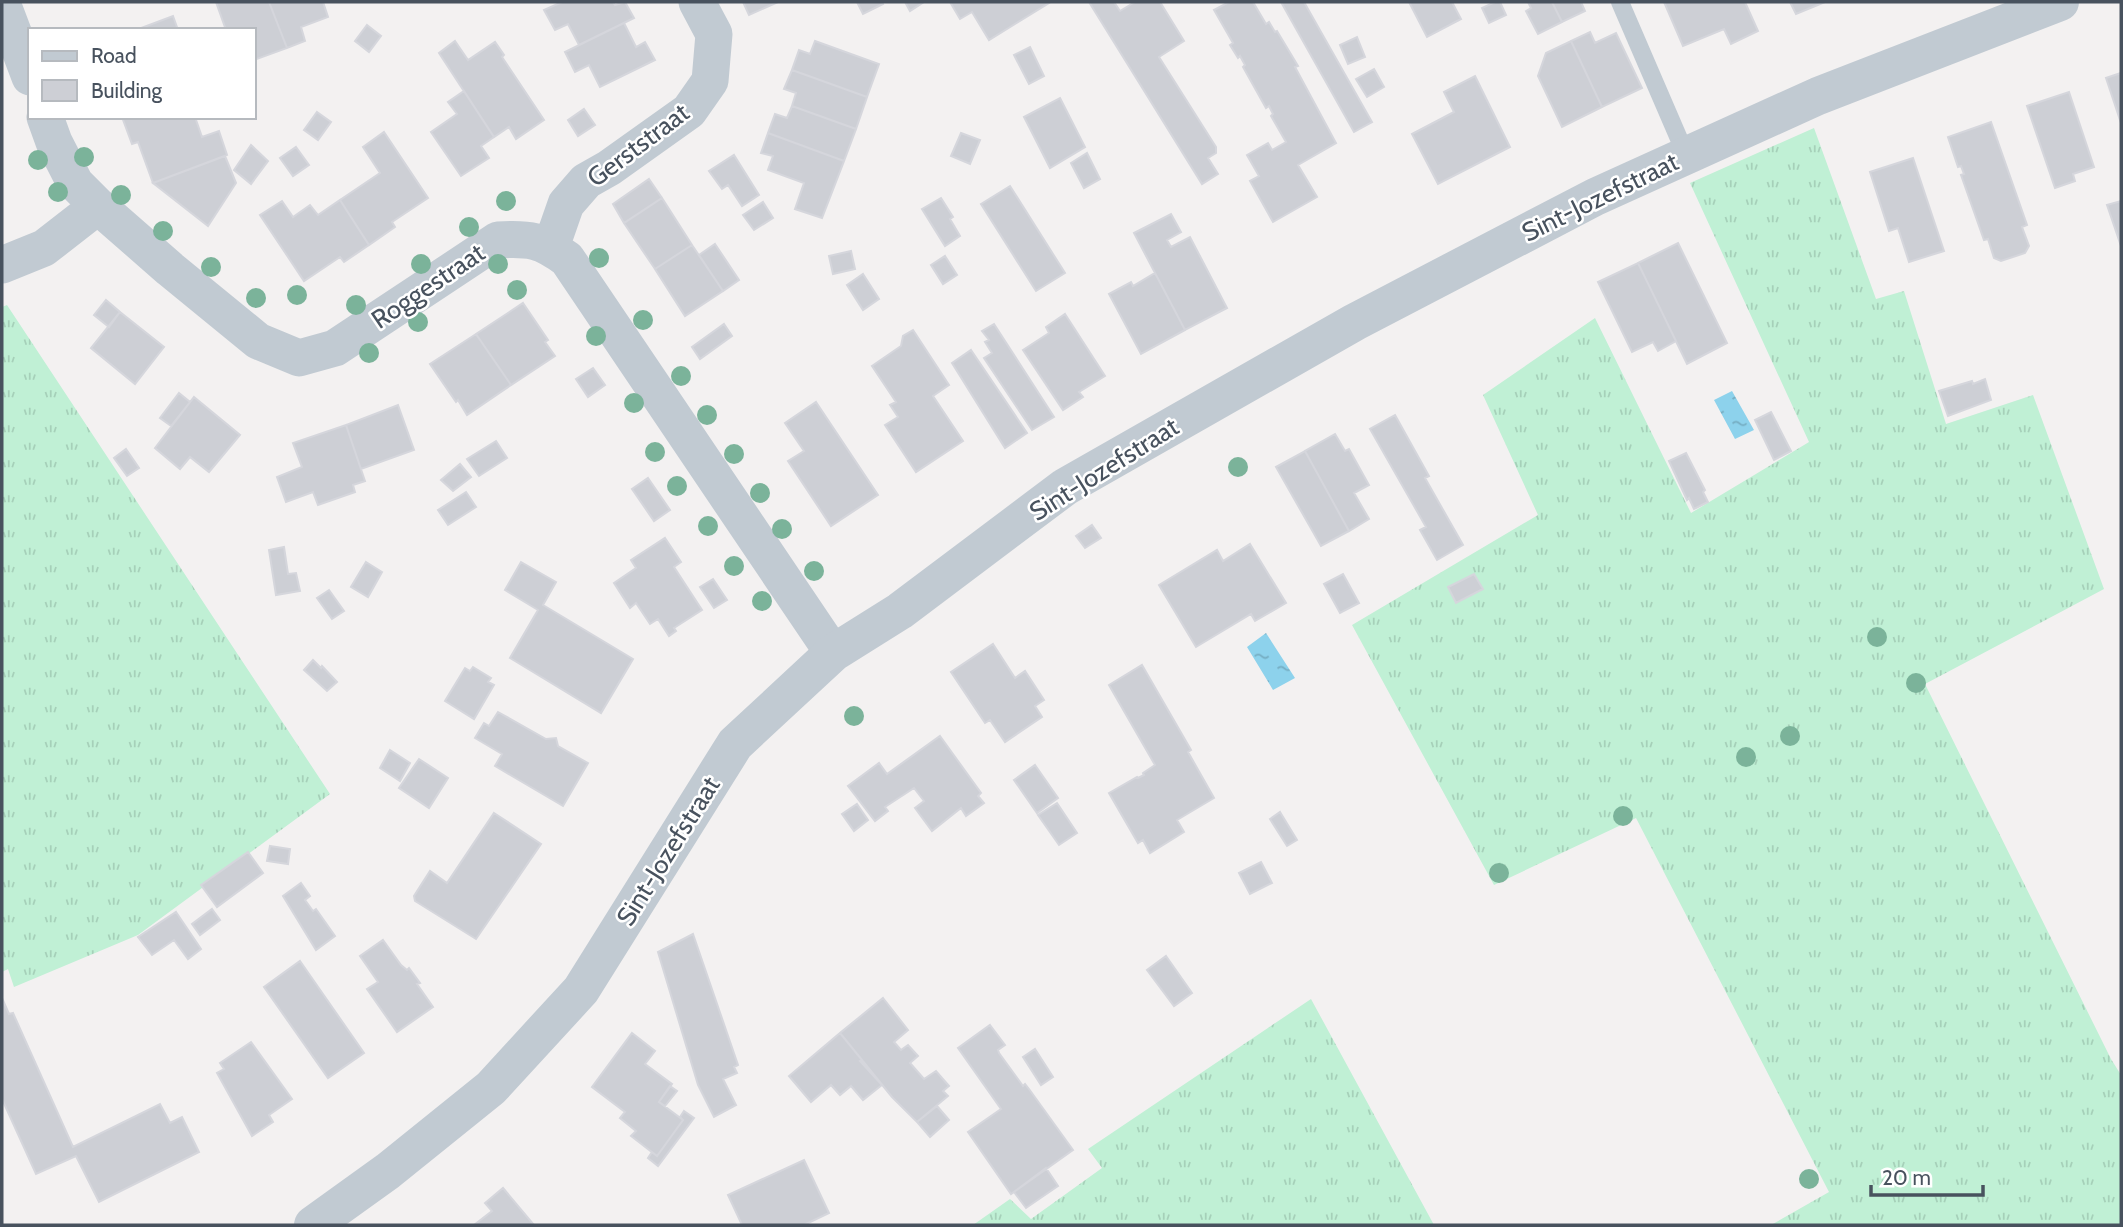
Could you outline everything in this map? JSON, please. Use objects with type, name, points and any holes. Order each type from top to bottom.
[{"type":"street","points":[[11,2],[2,4],[28,72]]},
{"type":"street","name":"Gerststraat","points":[[551,247],[566,204],[586,181],[609,168],[689,111],[710,81],[714,34],[697,2]]},
{"type":"street","name":"Sint-Jozefstraat","points":[[313,1225],[388,1171],[491,1088],[581,990],[735,744],[833,653],[900,611],[1065,487],[1355,322],[1595,197],[1818,96],[2060,2]]},
{"type":"street","name":"Roggestraat","points":[[46,119],[75,183],[98,205],[170,270],[258,341],[299,358],[335,348],[498,240],[526,238],[551,247]]},
{"type":"street","points":[[2,265],[44,248],[98,205]]},
{"type":"street","points":[[551,247],[567,259],[833,653]]},
{"type":"lane","points":[[1620,2],[1686,155]]},
{"type":"green space","points":[[1814,128],[1876,299],[1904,291],[1946,424],[2033,395],[2104,589],[1925,684],[2121,1075],[2121,1225],[1771,1225],[1829,1192],[1636,818],[1494,885],[1352,625],[1538,515],[1483,395],[1595,318],[1691,513],[1809,442],[1690,183]]},
{"type":"green space","points":[[7,305],[330,794],[138,935],[14,987],[8,969],[2,972],[2,307]]},
{"type":"green space","points":[[1311,999],[1434,1225],[973,1225],[1010,1199],[1031,1219],[1102,1168],[1088,1149]]},
{"type":"water","points":[[1732,391],[1754,430],[1735,439],[1714,400]]},
{"type":"water","points":[[1266,633],[1295,678],[1273,690],[1247,647]]},
{"type":"building","points":[[216,2],[269,2],[287,48],[256,59],[256,28],[225,28]]},
{"type":"building","points":[[269,2],[323,2],[328,17],[301,27],[305,41],[287,48]]},
{"type":"building","points":[[562,2],[613,2],[615,5],[625,2],[634,18],[579,45],[568,24],[555,30],[544,10]]},
{"type":"building","points":[[743,2],[778,2],[749,15]]},
{"type":"building","points":[[857,2],[882,2],[883,4],[863,14]]},
{"type":"building","points":[[905,2],[924,2],[910,11]]},
{"type":"building","points":[[950,2],[1049,3],[989,40],[972,12],[960,19]]},
{"type":"building","points":[[1089,2],[1114,2],[1120,11],[1135,2],[1160,2],[1184,41],[1159,57],[1216,147],[1216,153],[1208,158],[1218,174],[1202,184]]},
{"type":"building","points":[[1229,2],[1253,2],[1266,24],[1269,22],[1275,32],[1277,31],[1298,66],[1295,67],[1336,143],[1298,165],[1317,197],[1273,222],[1250,181],[1259,176],[1247,155],[1268,143],[1272,150],[1286,142],[1271,116],[1273,114],[1269,106],[1266,108],[1243,67],[1245,65],[1240,56],[1238,58],[1230,45],[1233,43],[1214,10]]},
{"type":"building","points":[[1281,2],[1304,2],[1372,122],[1354,132]]},
{"type":"building","points":[[1409,2],[1452,2],[1461,19],[1427,37]]},
{"type":"building","points":[[1500,2],[1506,15],[1489,23],[1482,8]]},
{"type":"building","points":[[1528,2],[1552,2],[1562,22],[1538,34],[1526,11],[1531,8]]},
{"type":"building","points":[[1552,2],[1581,2],[1585,11],[1562,22]]},
{"type":"building","points":[[1664,2],[1745,2],[1758,31],[1731,44],[1724,29],[1683,46]]},
{"type":"building","points":[[1790,2],[1825,2],[1796,14]]},
{"type":"building","points":[[173,16],[177,28],[141,28]]},
{"type":"building","points":[[624,23],[636,47],[645,42],[655,60],[600,87],[589,65],[575,72],[565,52]]},
{"type":"building","points":[[367,25],[381,36],[369,52],[355,41]]},
{"type":"building","points":[[1590,32],[1595,43],[1616,33],[1642,88],[1602,107],[1571,41]]},
{"type":"building","points":[[1357,37],[1365,57],[1348,64],[1340,45]]},
{"type":"building","points":[[455,41],[468,60],[495,42],[544,120],[516,139],[509,127],[494,137],[439,53]]},
{"type":"building","points":[[815,41],[879,64],[867,97],[792,70],[799,50],[810,54]]},
{"type":"building","points":[[1571,41],[1602,107],[1562,127],[1538,76],[1546,53]]},
{"type":"building","points":[[1030,47],[1044,76],[1029,84],[1014,55]]},
{"type":"building","points":[[1374,69],[1384,87],[1367,97],[1356,79]]},
{"type":"building","points":[[792,70],[867,97],[856,129],[792,106],[796,93],[784,89]]},
{"type":"building","points":[[2121,73],[2121,123],[2106,78]]},
{"type":"building","points":[[1475,76],[1510,147],[1438,184],[1412,134],[1454,112],[1444,92]]},
{"type":"building","points":[[464,91],[494,137],[481,146],[489,158],[461,176],[431,132],[457,114],[448,102]]},
{"type":"building","points":[[2069,92],[2094,167],[2073,174],[2075,181],[2055,188],[2027,106]]},
{"type":"building","points":[[1060,98],[1085,147],[1050,168],[1024,117]]},
{"type":"building","points":[[792,106],[856,129],[844,161],[768,133],[775,114],[787,118]]},
{"type":"building","points":[[584,109],[595,125],[578,136],[568,120]]},
{"type":"building","points":[[317,112],[331,122],[318,140],[304,130]]},
{"type":"building","points":[[123,119],[196,119],[202,137],[219,131],[227,155],[153,183],[138,142],[132,144]]},
{"type":"building","points":[[1991,122],[2027,225],[2022,227],[2029,246],[2025,253],[2001,261],[1994,258],[1988,239],[1984,240],[1961,175],[1964,174],[1961,166],[1958,167],[1948,137]]},
{"type":"building","points":[[384,132],[428,198],[392,222],[395,227],[369,245],[340,200],[380,173],[363,147]]},
{"type":"building","points":[[768,133],[844,161],[822,218],[795,209],[804,183],[768,170],[773,156],[761,153]]},
{"type":"building","points":[[961,133],[980,140],[970,164],[951,156]]},
{"type":"building","points":[[251,145],[268,161],[251,184],[234,170]]},
{"type":"building","points":[[296,147],[309,165],[293,176],[280,158]]},
{"type":"building","points":[[1087,153],[1100,179],[1084,188],[1071,163]]},
{"type":"building","points":[[734,155],[759,195],[742,206],[728,185],[722,189],[709,171]]},
{"type":"building","points":[[225,156],[236,183],[208,226],[153,183]]},
{"type":"building","points":[[1913,158],[1944,251],[1909,262],[1898,228],[1889,231],[1870,172]]},
{"type":"building","points":[[649,179],[662,198],[624,223],[613,204]]},
{"type":"building","points":[[1010,186],[1065,273],[1036,291],[981,204]]},
{"type":"building","points":[[662,198],[692,245],[655,269],[624,223]]},
{"type":"building","points":[[941,198],[953,217],[950,219],[960,236],[945,246],[922,209]]},
{"type":"building","points":[[340,200],[369,245],[344,262],[340,257],[304,281],[260,215],[282,201],[293,217],[310,205],[318,215]]},
{"type":"building","points":[[2121,201],[2121,246],[2107,205]]},
{"type":"building","points":[[763,202],[773,218],[754,230],[743,215]]},
{"type":"building","points":[[1171,214],[1181,232],[1167,240],[1171,247],[1190,237],[1227,308],[1185,330],[1134,233]]},
{"type":"building","points":[[1678,243],[1727,343],[1687,364],[1638,263]]},
{"type":"building","points":[[715,244],[739,280],[723,291],[699,255]]},
{"type":"building","points":[[692,245],[723,291],[685,316],[655,269]]},
{"type":"building","points":[[851,251],[855,269],[833,274],[829,256]]},
{"type":"building","points":[[945,256],[957,275],[943,284],[931,265]]},
{"type":"building","points":[[1638,263],[1676,341],[1658,351],[1653,342],[1632,352],[1598,282]]},
{"type":"building","points":[[1155,273],[1185,330],[1141,354],[1109,294],[1131,282],[1133,286]]},
{"type":"building","points":[[863,274],[879,299],[863,310],[847,285]]},
{"type":"building","points":[[106,300],[120,312],[109,327],[94,315]]},
{"type":"building","points":[[523,303],[548,340],[545,342],[555,356],[511,385],[476,334]]},
{"type":"building","points":[[120,312],[164,347],[135,384],[91,348]]},
{"type":"building","points":[[1065,314],[1105,376],[1079,392],[1083,397],[1063,410],[1023,350],[1049,333],[1046,327]]},
{"type":"building","points":[[724,324],[732,336],[700,359],[692,347]]},
{"type":"building","points":[[994,324],[1054,417],[1032,430],[984,358],[992,353],[985,342],[989,340],[982,331]]},
{"type":"building","points":[[913,330],[949,385],[933,396],[963,441],[916,472],[885,425],[898,417],[890,405],[896,402],[872,366],[901,346],[903,336]]},
{"type":"building","points":[[476,334],[511,385],[467,415],[430,364]]},
{"type":"building","points":[[971,350],[1027,433],[1005,448],[952,363]]},
{"type":"building","points":[[593,368],[605,385],[588,397],[576,379]]},
{"type":"building","points":[[1985,379],[1991,400],[1948,416],[1939,391]]},
{"type":"building","points":[[179,393],[190,402],[171,426],[160,418]]},
{"type":"building","points":[[194,397],[240,435],[209,472],[190,457],[180,469],[155,448]]},
{"type":"building","points":[[816,402],[878,495],[831,526],[788,461],[804,451],[785,423]]},
{"type":"building","points":[[398,405],[414,450],[361,469],[346,425]]},
{"type":"building","points":[[1771,412],[1791,451],[1774,460],[1755,420]]},
{"type":"building","points":[[1395,415],[1429,476],[1425,478],[1463,545],[1437,560],[1420,530],[1426,527],[1370,429]]},
{"type":"building","points":[[346,425],[365,481],[353,485],[355,492],[318,505],[313,492],[286,502],[277,477],[302,467],[293,443]]},
{"type":"building","points":[[1335,434],[1345,451],[1349,449],[1369,485],[1354,493],[1369,519],[1349,531],[1305,451]]},
{"type":"building","points":[[496,441],[507,458],[479,476],[467,459]]},
{"type":"building","points":[[126,449],[139,468],[127,476],[114,458]]},
{"type":"building","points":[[1305,451],[1349,531],[1321,546],[1276,467]]},
{"type":"building","points":[[1686,453],[1705,490],[1703,492],[1708,502],[1694,509],[1669,461]]},
{"type":"building","points":[[460,464],[471,477],[453,491],[441,480]]},
{"type":"building","points":[[648,478],[670,510],[654,521],[632,489]]},
{"type":"building","points":[[466,492],[476,507],[448,525],[438,510]]},
{"type":"building","points":[[1092,525],[1101,538],[1085,548],[1076,536]]},
{"type":"building","points":[[665,538],[681,562],[674,567],[702,610],[674,628],[676,631],[669,636],[658,619],[650,624],[636,603],[630,608],[614,583],[636,568],[631,560]]},
{"type":"building","points":[[1250,544],[1286,603],[1255,621],[1251,614],[1196,647],[1159,585],[1217,550],[1223,561]]},
{"type":"building","points":[[284,547],[288,574],[296,573],[300,591],[276,595],[269,550]]},
{"type":"building","points":[[366,562],[382,572],[368,597],[351,587]]},
{"type":"building","points":[[521,562],[556,582],[543,605],[633,659],[601,713],[510,658],[538,610],[505,590]]},
{"type":"building","points":[[1343,574],[1359,603],[1340,613],[1324,584]]},
{"type":"building","points":[[1474,574],[1483,589],[1456,603],[1448,587]]},
{"type":"building","points":[[713,579],[727,600],[714,608],[700,587]]},
{"type":"building","points":[[329,590],[344,611],[332,619],[317,598]]},
{"type":"building","points":[[993,644],[1015,678],[1025,671],[1044,700],[1035,706],[1042,717],[1005,742],[990,720],[985,723],[951,672]]},
{"type":"building","points":[[313,660],[337,682],[327,691],[304,670]]},
{"type":"building","points":[[1142,665],[1191,750],[1188,752],[1214,798],[1177,820],[1184,832],[1150,853],[1143,840],[1138,843],[1109,793],[1144,775],[1143,773],[1155,765],[1109,685]]},
{"type":"building","points":[[473,667],[491,678],[488,682],[494,685],[474,719],[445,701],[465,668],[470,671]]},
{"type":"building","points":[[498,712],[546,739],[556,738],[558,746],[588,763],[563,806],[495,766],[502,754],[475,738],[484,723],[489,726]]},
{"type":"building","points":[[940,736],[981,793],[978,796],[984,803],[966,816],[961,808],[932,831],[915,808],[924,801],[914,788],[885,807],[888,811],[875,821],[848,786],[879,763],[887,774]]},
{"type":"building","points":[[390,750],[410,763],[400,781],[380,768]]},
{"type":"building","points":[[419,759],[448,778],[429,808],[399,788]]},
{"type":"building","points":[[1035,765],[1058,798],[1037,813],[1014,780]]},
{"type":"building","points":[[1057,803],[1077,833],[1059,845],[1038,815]]},
{"type":"building","points":[[857,804],[868,820],[854,831],[842,814]]},
{"type":"building","points":[[1280,812],[1297,840],[1287,846],[1270,819]]},
{"type":"building","points":[[494,813],[541,844],[476,939],[415,901],[414,896],[430,871],[447,883]]},
{"type":"building","points":[[270,846],[290,849],[288,864],[267,861]]},
{"type":"building","points":[[248,852],[263,873],[217,907],[201,885]]},
{"type":"building","points":[[1261,862],[1272,883],[1250,894],[1239,873]]},
{"type":"building","points":[[301,883],[310,896],[305,900],[313,911],[316,909],[335,936],[316,950],[283,896]]},
{"type":"building","points":[[212,909],[220,920],[200,935],[192,924]]},
{"type":"building","points":[[176,912],[201,949],[188,959],[174,940],[152,955],[138,937]]},
{"type":"building","points":[[693,934],[738,1065],[734,1067],[737,1073],[723,1079],[736,1105],[714,1117],[698,1085],[658,952]]},
{"type":"building","points":[[383,940],[401,965],[407,970],[409,968],[433,1007],[397,1032],[367,989],[378,982],[360,956]]},
{"type":"building","points":[[1166,956],[1192,993],[1174,1006],[1147,970]]},
{"type":"building","points":[[300,961],[364,1053],[328,1078],[264,987]]},
{"type":"building","points":[[2,998],[9,1014],[13,1013],[73,1147],[160,1104],[170,1123],[182,1117],[199,1152],[99,1202],[76,1156],[36,1174],[2,1099]]},
{"type":"building","points":[[883,998],[908,1030],[894,1042],[901,1050],[908,1045],[918,1056],[910,1063],[924,1079],[936,1071],[949,1086],[943,1091],[948,1096],[917,1122],[892,1097],[840,1033]]},
{"type":"building","points":[[990,1025],[1005,1045],[998,1050],[999,1053],[1073,1150],[1011,1194],[968,1132],[1001,1109],[958,1048]]},
{"type":"building","points":[[632,1033],[655,1051],[645,1064],[672,1084],[659,1102],[683,1120],[657,1156],[631,1136],[636,1131],[620,1118],[625,1112],[592,1087]]},
{"type":"building","points":[[840,1033],[882,1085],[863,1100],[851,1086],[840,1095],[831,1085],[811,1102],[789,1076]]},
{"type":"building","points":[[251,1042],[292,1099],[269,1115],[273,1122],[252,1136],[217,1073],[224,1069],[220,1063]]},
{"type":"building","points":[[1035,1049],[1053,1077],[1041,1085],[1023,1057]]},
{"type":"building","points":[[670,1086],[677,1091],[665,1106],[659,1102]]},
{"type":"building","points":[[937,1106],[949,1120],[930,1137],[917,1122]]},
{"type":"building","points":[[684,1111],[694,1118],[658,1166],[648,1158],[652,1152],[657,1156],[683,1120],[680,1117]]},
{"type":"building","points":[[804,1160],[829,1213],[804,1225],[742,1225],[728,1195]]},
{"type":"building","points":[[1046,1168],[1058,1186],[1026,1208],[1014,1192]]},
{"type":"building","points":[[503,1188],[534,1225],[474,1225],[492,1211],[485,1203]]}]
